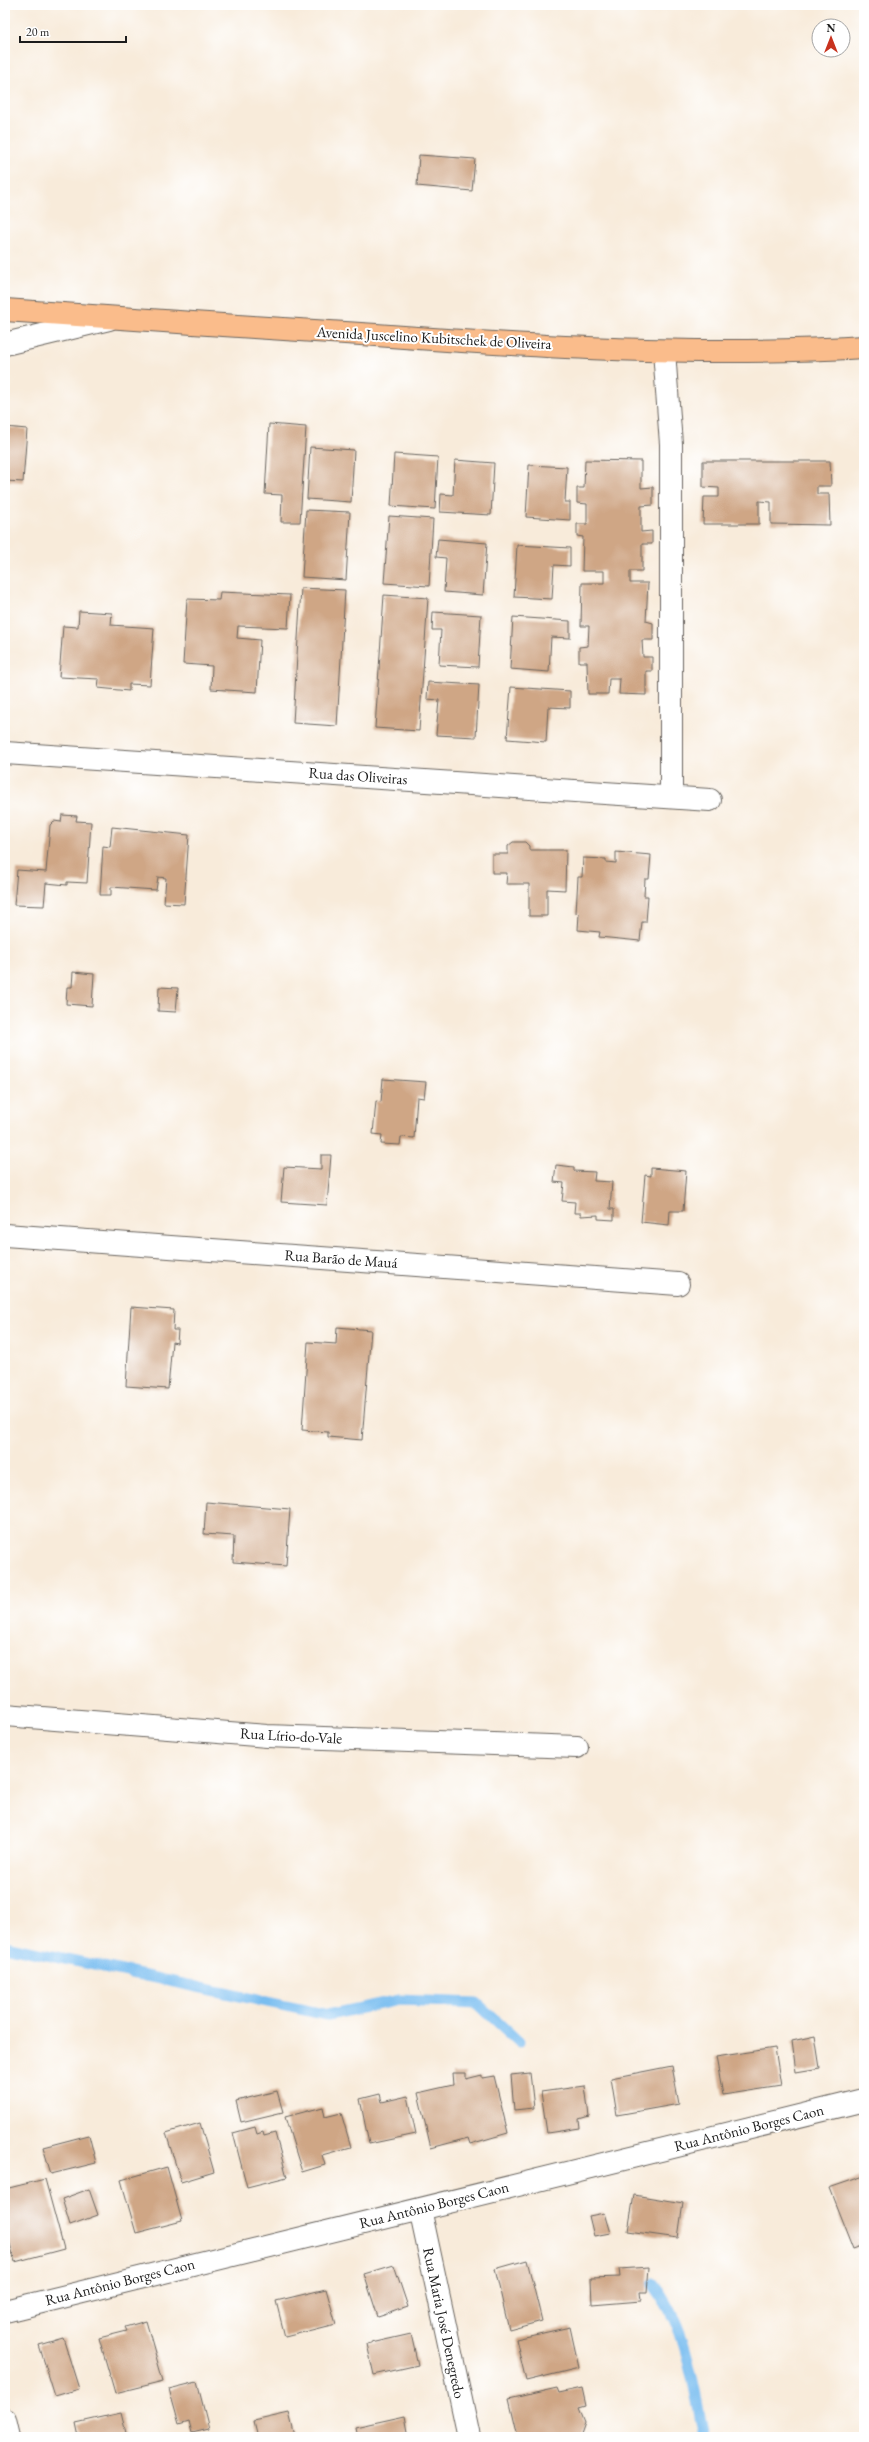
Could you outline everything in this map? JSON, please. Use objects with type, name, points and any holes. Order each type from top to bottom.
[{"type":"main road","name":"Avenida Juscelino Kubitschek de Oliveira","points":[[5,310],[452,341],[664,351],[806,351],[864,347]]},
{"type":"street","points":[[5,344],[115,318]]},
{"type":"street","points":[[664,351],[671,444],[671,797]]},
{"type":"street","name":"Rua das Oliveiras","points":[[5,753],[710,800]]},
{"type":"street","name":"Rua Barão de Mauá","points":[[5,1235],[678,1284]]},
{"type":"street","name":"Rua Lírio-do-Vale","points":[[5,1714],[266,1736],[577,1747]]},
{"type":"street","name":"Rua Antônio Borges Caon","points":[[5,2311],[864,2100]]},
{"type":"street","name":"Rua Maria José Denegredo","points":[[420,2209],[469,2437]]},
{"type":"street","points":[[5,2420],[9,2437]]},
{"type":"building","points":[[419,155],[475,159],[472,191],[417,186]]},
{"type":"building","points":[[269,424],[306,427],[300,522],[281,522],[282,495],[265,494]]},
{"type":"building","points":[[5,427],[27,429],[23,482],[5,481]]},
{"type":"building","points":[[310,447],[354,450],[351,502],[307,499]]},
{"type":"building","points":[[394,454],[438,457],[435,509],[391,506]]},
{"type":"building","points":[[455,460],[494,463],[491,515],[440,512],[441,494],[453,495]]},
{"type":"building","points":[[585,460],[641,461],[641,488],[653,487],[653,505],[641,506],[641,532],[652,531],[652,544],[642,544],[642,571],[630,571],[630,583],[648,583],[646,621],[653,623],[653,640],[642,640],[643,657],[652,657],[652,671],[646,671],[646,695],[619,694],[620,679],[609,679],[608,694],[588,694],[587,662],[579,662],[579,647],[588,646],[589,626],[581,626],[582,583],[604,583],[604,571],[582,571],[583,537],[577,536],[577,524],[587,524],[587,504],[577,503],[577,488],[584,488]]},
{"type":"building","points":[[703,461],[830,461],[831,486],[817,486],[817,494],[829,494],[830,525],[771,524],[771,502],[759,501],[759,524],[703,524],[704,497],[719,497],[719,488],[703,487]]},
{"type":"building","points":[[529,465],[567,467],[565,502],[570,502],[570,520],[526,517]]},
{"type":"building","points":[[306,510],[350,512],[346,580],[302,577]]},
{"type":"building","points":[[389,516],[433,519],[429,586],[384,583]]},
{"type":"building","points":[[438,539],[487,543],[483,595],[444,592],[446,558],[436,557]]},
{"type":"building","points":[[517,545],[570,548],[570,566],[554,565],[552,599],[514,597]]},
{"type":"building","points":[[301,588],[345,590],[337,726],[293,723]]},
{"type":"building","points":[[220,592],[290,595],[288,628],[238,626],[237,638],[260,640],[257,692],[211,689],[212,666],[183,664],[187,599],[219,600]]},
{"type":"building","points":[[384,595],[428,598],[419,731],[375,728]]},
{"type":"building","points":[[79,611],[112,613],[111,625],[154,628],[150,685],[129,684],[129,691],[98,688],[99,679],[59,677],[63,626],[78,627]]},
{"type":"building","points":[[433,612],[481,615],[478,667],[439,665],[441,630],[432,630]]},
{"type":"building","points":[[513,617],[570,621],[570,638],[551,637],[549,672],[510,669]]},
{"type":"building","points":[[428,682],[479,685],[476,737],[436,735],[439,700],[427,699]]},
{"type":"building","points":[[511,687],[570,691],[570,708],[548,707],[546,742],[507,739]]},
{"type":"building","points":[[62,815],[77,816],[76,821],[91,822],[87,883],[67,882],[67,885],[46,883],[44,906],[14,905],[17,870],[46,872],[50,825],[54,821],[61,822]]},
{"type":"building","points":[[112,827],[189,835],[184,904],[164,903],[166,878],[158,877],[156,890],[111,887],[111,895],[100,895],[103,846],[110,847]]},
{"type":"building","points":[[513,842],[525,842],[529,846],[529,850],[566,850],[565,890],[547,889],[547,916],[529,916],[529,884],[506,884],[507,873],[492,873],[492,854],[508,854],[508,846]]},
{"type":"building","points":[[616,852],[651,855],[649,879],[645,879],[644,896],[648,896],[646,922],[642,922],[640,941],[599,937],[600,932],[578,930],[579,914],[576,913],[578,877],[582,877],[583,858],[606,859],[606,862],[616,863]]},
{"type":"building","points":[[73,972],[94,974],[92,1006],[66,1004],[67,987],[72,987]]},
{"type":"building","points":[[159,987],[178,988],[176,1012],[158,1011]]},
{"type":"building","points":[[383,1079],[426,1082],[424,1098],[417,1097],[414,1138],[401,1137],[400,1145],[381,1144],[382,1135],[373,1134],[376,1101],[381,1102]]},
{"type":"building","points":[[321,1155],[331,1155],[327,1205],[281,1202],[284,1167],[321,1169]]},
{"type":"building","points":[[556,1165],[574,1167],[574,1171],[595,1172],[594,1181],[612,1182],[610,1209],[614,1209],[614,1220],[598,1219],[598,1215],[581,1216],[581,1213],[574,1213],[575,1202],[562,1201],[564,1183],[554,1182]]},
{"type":"building","points":[[651,1168],[686,1171],[683,1211],[670,1211],[669,1225],[641,1222],[645,1175],[651,1176]]},
{"type":"building","points":[[131,1307],[174,1310],[173,1330],[178,1330],[177,1343],[172,1342],[168,1389],[126,1386]]},
{"type":"building","points":[[337,1327],[371,1330],[362,1440],[328,1437],[328,1432],[302,1430],[308,1342],[336,1344]]},
{"type":"building","points":[[206,1502],[290,1509],[286,1566],[233,1562],[234,1536],[204,1534]]},
{"type":"building","points":[[815,2036],[820,2068],[796,2072],[792,2041]]},
{"type":"building","points":[[775,2048],[781,2086],[723,2095],[716,2057]]},
{"type":"building","points":[[672,2066],[679,2104],[617,2115],[611,2078]]},
{"type":"building","points":[[452,2073],[466,2073],[466,2079],[482,2075],[482,2078],[494,2076],[508,2133],[470,2144],[468,2138],[431,2148],[418,2093],[453,2085]]},
{"type":"building","points":[[530,2073],[534,2108],[514,2110],[511,2075]]},
{"type":"building","points":[[585,2086],[589,2116],[579,2119],[580,2128],[547,2133],[541,2092]]},
{"type":"building","points":[[277,2091],[283,2112],[241,2122],[236,2101]]},
{"type":"building","points":[[380,2094],[382,2102],[408,2096],[416,2134],[369,2144],[360,2099]]},
{"type":"building","points":[[323,2107],[325,2117],[341,2113],[351,2147],[322,2155],[325,2165],[302,2172],[285,2117]]},
{"type":"building","points":[[200,2123],[214,2172],[181,2182],[166,2133]]},
{"type":"building","points":[[255,2127],[257,2134],[263,2132],[264,2136],[275,2133],[287,2177],[247,2187],[233,2133]]},
{"type":"building","points":[[89,2135],[96,2163],[51,2174],[43,2147]]},
{"type":"building","points":[[167,2167],[182,2221],[136,2233],[121,2180]]},
{"type":"building","points":[[864,2176],[864,2245],[853,2249],[829,2188]]},
{"type":"building","points":[[45,2179],[64,2249],[15,2262],[5,2226],[5,2189]]},
{"type":"building","points":[[89,2189],[98,2215],[70,2225],[62,2199]]},
{"type":"building","points":[[634,2195],[683,2203],[678,2238],[628,2231]]},
{"type":"building","points":[[604,2213],[610,2233],[594,2236],[589,2216]]},
{"type":"building","points":[[527,2260],[542,2321],[509,2330],[495,2269]]},
{"type":"building","points":[[394,2265],[408,2307],[378,2317],[364,2274]]},
{"type":"building","points":[[649,2267],[647,2292],[640,2292],[641,2301],[592,2305],[591,2278],[620,2277],[619,2269]]},
{"type":"building","points":[[326,2289],[336,2324],[285,2337],[276,2301]]},
{"type":"building","points":[[146,2321],[163,2381],[115,2393],[99,2338],[127,2331],[125,2327]]},
{"type":"building","points":[[570,2327],[579,2368],[526,2381],[516,2339]]},
{"type":"building","points":[[411,2334],[418,2365],[374,2375],[367,2344]]},
{"type":"building","points":[[63,2338],[79,2389],[55,2396],[39,2345]]},
{"type":"building","points":[[197,2382],[209,2429],[192,2433],[189,2421],[179,2424],[169,2389]]},
{"type":"building","points":[[557,2388],[559,2393],[582,2388],[586,2406],[579,2408],[585,2423],[580,2437],[544,2437],[544,2435],[518,2437],[509,2399]]},
{"type":"building","points":[[121,2413],[127,2437],[79,2437],[76,2423]]},
{"type":"building","points":[[289,2413],[295,2437],[258,2437],[254,2421]]},
{"type":"building","points":[[405,2416],[409,2437],[357,2437],[355,2427]]},
{"type":"waterway","points":[[5,1946],[328,2015],[399,2000],[477,2003],[519,2042]]},
{"type":"waterway","points":[[653,2284],[665,2301],[681,2337],[692,2377],[704,2437]]}]
